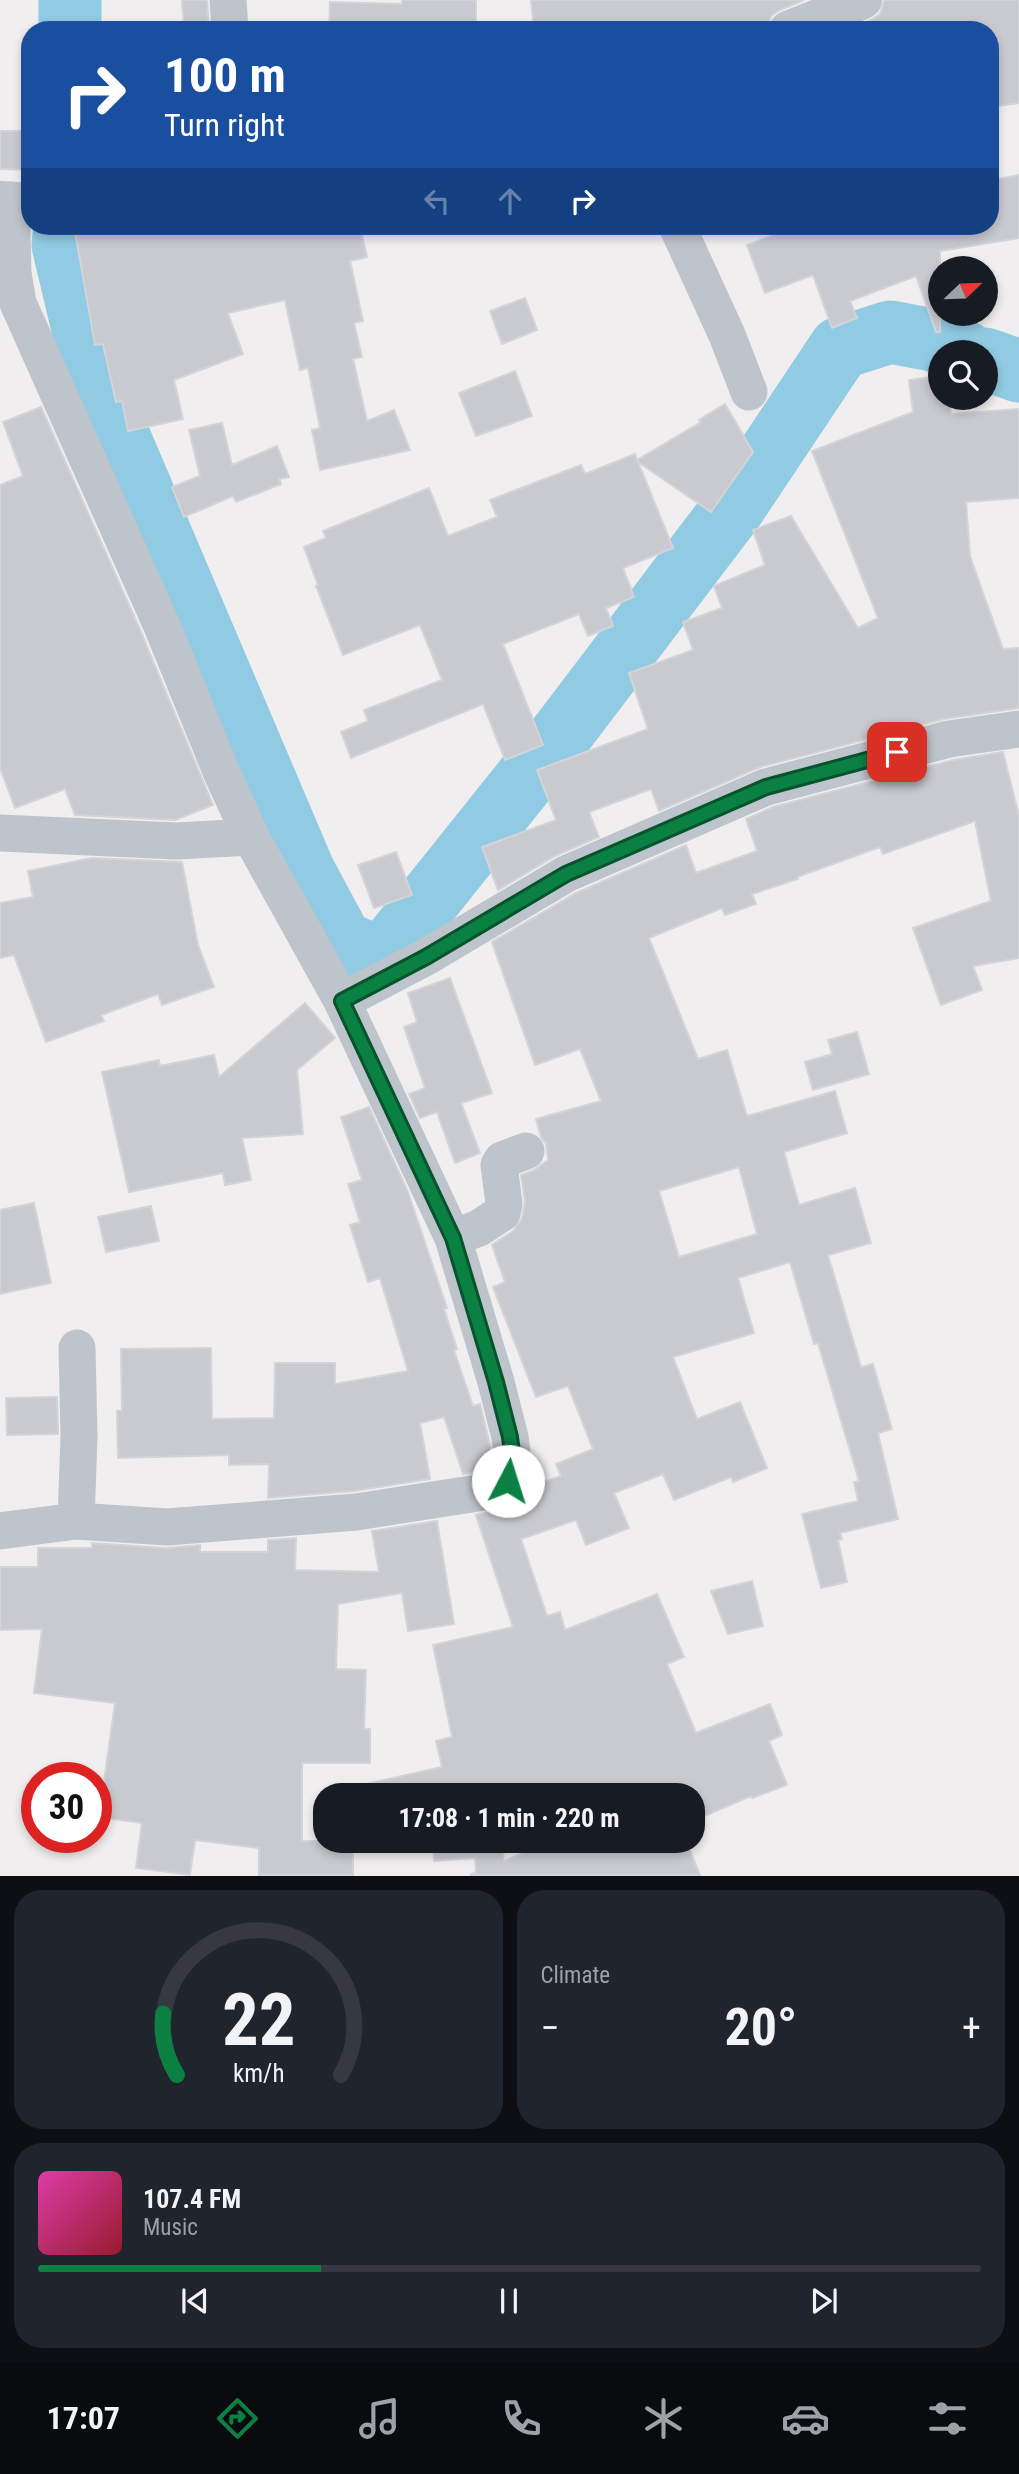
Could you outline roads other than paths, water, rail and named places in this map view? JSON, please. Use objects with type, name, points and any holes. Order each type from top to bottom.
[{"type":"street","points":[[228,0],[229,21]]},
{"type":"street","points":[[810,21],[863,0]]},
{"type":"street","points":[[0,1531],[76,1521],[167,1527],[356,1513],[497,1490],[505,1487],[513,1460],[496,1382],[453,1238],[342,1001],[251,837],[162,626],[18,303],[13,273],[16,201]]},
{"type":"street","points":[[681,235],[727,335],[749,392]]},
{"type":"street","points":[[342,1001],[426,957],[566,874],[766,787],[949,739],[1019,729]]},
{"type":"street","points":[[0,834],[176,841],[251,837]]},
{"type":"street","points":[[453,1238],[479,1228],[502,1213],[504,1204],[499,1166],[502,1160],[526,1151]]},
{"type":"street","points":[[76,1521],[79,1436],[77,1348]]},
{"type":"waterway","points":[[70,0],[70,21]]},
{"type":"waterway","points":[[64,235],[63,245],[96,383],[304,872],[341,941],[381,960],[560,736],[734,507],[840,348],[890,332],[933,340]]},
{"type":"waterway","points":[[998,364],[1019,371]]}]
